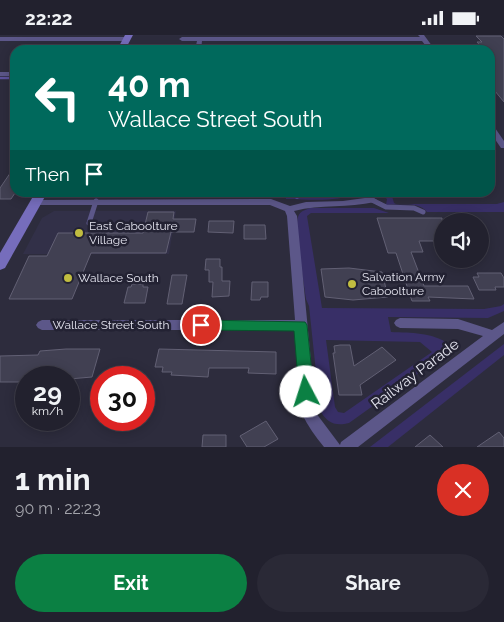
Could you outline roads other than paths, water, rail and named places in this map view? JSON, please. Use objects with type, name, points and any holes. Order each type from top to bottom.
[{"type":"main road","points":[[0,265],[38,197]]},
{"type":"street","points":[[0,39],[128,37]]},
{"type":"street","points":[[182,39],[275,42],[422,37]]},
{"type":"street","points":[[199,45],[200,39]]},
{"type":"street","points":[[495,134],[504,146]]},
{"type":"street","points":[[38,197],[96,201],[270,202],[289,209],[306,205],[344,204],[372,200]]},
{"type":"street","points":[[289,209],[292,216],[308,414],[333,447]]},
{"type":"street","points":[[400,323],[458,324],[498,331]]},
{"type":"street","name":"Wallace Street South","points":[[42,325],[300,325]]},
{"type":"street","name":"Railway Parade","points":[[346,447],[498,331]]},
{"type":"lane","points":[[372,200],[386,207],[414,208],[422,213]]},
{"type":"lane","points":[[89,223],[96,201]]},
{"type":"waterway","points":[[0,78],[10,78]]},
{"type":"place","name":"East Caboolture Village","points":[[79,233]]},
{"type":"place","name":"Wallace South","points":[[68,278]]},
{"type":"place","name":"Salvation Army Caboolture","points":[[352,284]]}]
